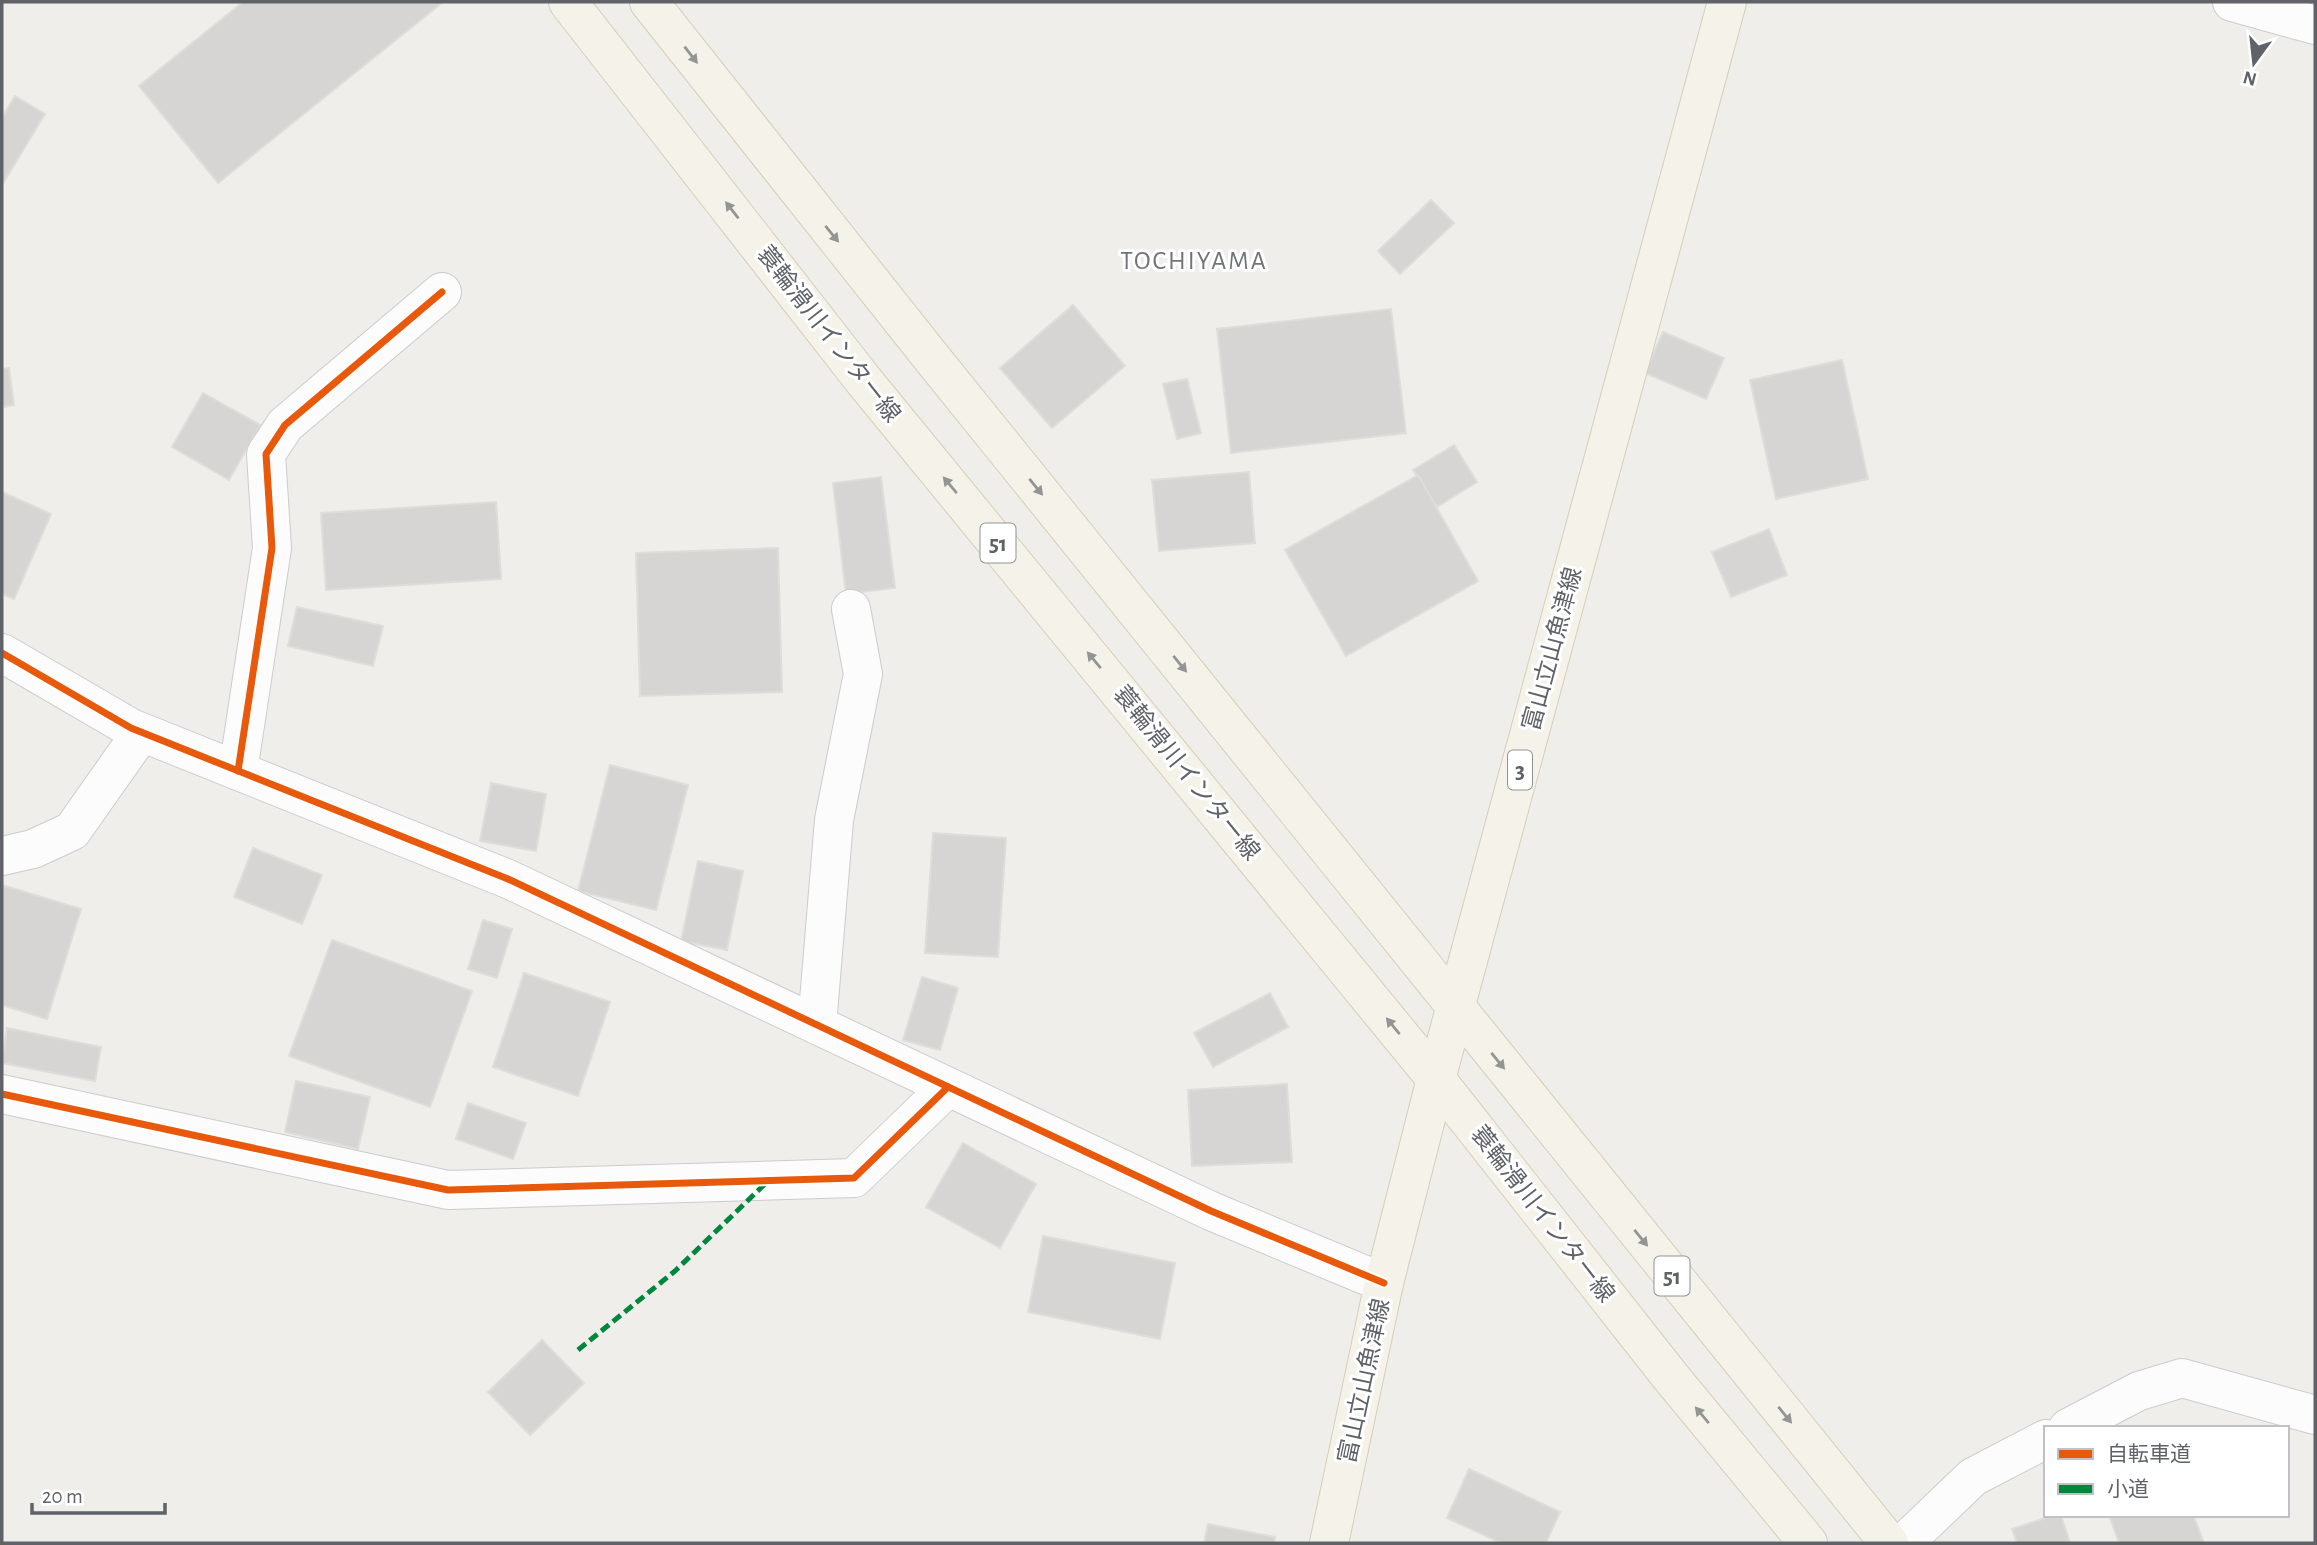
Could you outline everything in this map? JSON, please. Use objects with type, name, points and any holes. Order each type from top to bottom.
[{"type":"main road","name":"蓑輪滑川インター線","points":[[568,2],[864,381],[1436,1079],[1670,1376],[1808,1543]]},
{"type":"main road","name":"51","points":[[649,2],[935,362],[1889,1543]]},
{"type":"main road","name":"富山立山魚津線","points":[[1329,1543],[1384,1283],[1436,1079],[1727,2]]},
{"type":"street","points":[[2232,2],[2315,25]]},
{"type":"street","points":[[238,771],[272,548],[266,454],[285,425],[442,292]]},
{"type":"street","points":[[817,1025],[834,820],[863,674],[851,610]]},
{"type":"street","points":[[2,653],[141,733],[508,879],[1211,1210],[1384,1283]]},
{"type":"street","points":[[2,856],[33,849],[72,831],[141,733]]},
{"type":"street","points":[[2,1094],[448,1190],[854,1178],[948,1087]]},
{"type":"street","points":[[2072,1426],[2139,1391],[2182,1378],[2315,1415]]},
{"type":"street","points":[[1904,1543],[1973,1477],[2044,1440]]},
{"type":"building","points":[[243,2],[443,2],[218,183],[139,86]]},
{"type":"building","points":[[15,96],[45,114],[2,185],[2,118]]},
{"type":"building","points":[[1431,200],[1454,223],[1400,274],[1378,251]]},
{"type":"building","points":[[1073,305],[1125,366],[1052,428],[1000,368]]},
{"type":"building","points":[[1391,309],[1406,433],[1231,453],[1217,329]]},
{"type":"building","points":[[1663,332],[1724,358],[1706,399],[1645,373]]},
{"type":"building","points":[[1842,360],[1868,479],[1776,499],[1750,380]]},
{"type":"building","points":[[9,368],[14,405],[2,407],[2,369]]},
{"type":"building","points":[[1187,379],[1201,433],[1177,439],[1163,384]]},
{"type":"building","points":[[203,393],[260,425],[229,480],[172,447]]},
{"type":"building","points":[[1454,445],[1477,482],[1437,507],[1413,470]]},
{"type":"building","points":[[1249,472],[1255,543],[1159,551],[1152,480]]},
{"type":"building","points":[[1418,475],[1478,581],[1346,656],[1285,550]]},
{"type":"building","points":[[881,477],[895,588],[846,594],[833,483]]},
{"type":"building","points":[[2,492],[51,514],[14,599],[2,594]]},
{"type":"building","points":[[496,502],[501,579],[326,590],[321,513]]},
{"type":"building","points":[[1769,529],[1787,575],[1731,597],[1712,552]]},
{"type":"building","points":[[778,548],[782,692],[640,696],[636,553]]},
{"type":"building","points":[[297,607],[383,626],[373,666],[288,646]]},
{"type":"building","points":[[610,765],[688,785],[656,910],[578,891]]},
{"type":"building","points":[[491,783],[546,794],[536,851],[480,841]]},
{"type":"building","points":[[933,833],[1006,838],[998,957],[925,953]]},
{"type":"building","points":[[253,848],[322,875],[302,924],[234,897]]},
{"type":"building","points":[[698,861],[743,871],[727,950],[681,941]]},
{"type":"building","points":[[2,885],[81,909],[47,1019],[2,1005]]},
{"type":"building","points":[[483,920],[512,929],[497,978],[468,969]]},
{"type":"building","points":[[332,940],[472,991],[430,1107],[289,1056]]},
{"type":"building","points":[[524,973],[610,1002],[578,1096],[493,1067]]},
{"type":"building","points":[[922,977],[958,988],[940,1050],[903,1040]]},
{"type":"building","points":[[1270,993],[1288,1027],[1213,1067],[1194,1033]]},
{"type":"building","points":[[7,1028],[101,1047],[95,1081],[2,1063]]},
{"type":"building","points":[[296,1081],[370,1097],[358,1149],[285,1132]]},
{"type":"building","points":[[1287,1084],[1292,1162],[1192,1166],[1188,1090]]},
{"type":"building","points":[[468,1103],[526,1123],[513,1159],[456,1139]]},
{"type":"building","points":[[963,1143],[1036,1184],[1000,1248],[926,1207]]},
{"type":"building","points":[[1043,1236],[1175,1263],[1160,1339],[1028,1312]]},
{"type":"building","points":[[542,1340],[584,1383],[530,1435],[488,1392]]},
{"type":"building","points":[[1469,1469],[1560,1512],[1546,1543],[1501,1543],[1447,1518]]},
{"type":"building","points":[[2048,1517],[2062,1517],[2070,1543],[2017,1543],[2012,1529]]},
{"type":"building","points":[[2110,1517],[2194,1517],[2204,1543],[2119,1543]]},
{"type":"building","points":[[1208,1524],[1275,1537],[1274,1543],[1204,1543]]},
{"type":"marked path","points":[[578,1350],[675,1271],[769,1180]]},
{"type":"cycle path","points":[[238,771],[272,548],[266,454],[285,425],[442,292]]},
{"type":"cycle path","points":[[2,653],[131,728],[508,879],[1211,1211],[1384,1283]]},
{"type":"cycle path","points":[[2,1094],[448,1190],[854,1178],[948,1087]]},
{"type":"district","name":"TOCHIYAMA","points":[[1194,260]]}]
